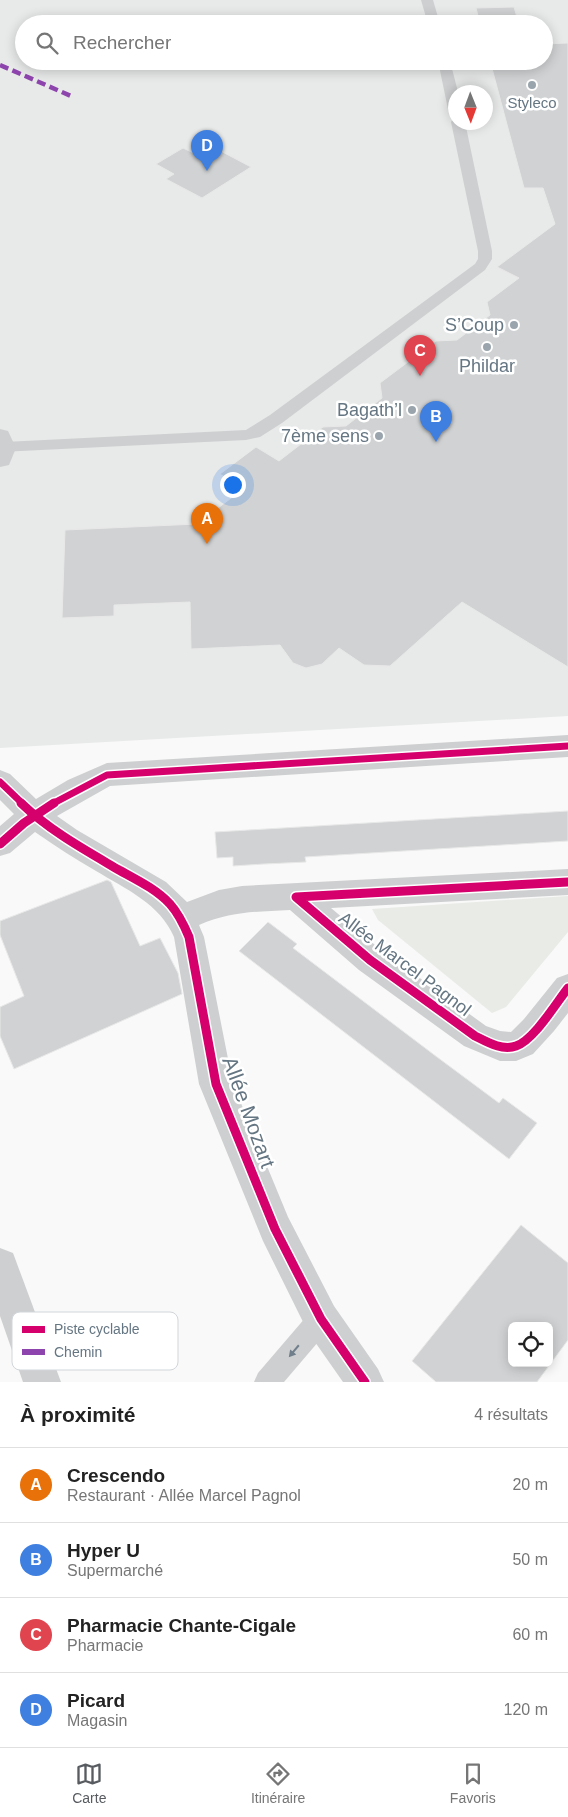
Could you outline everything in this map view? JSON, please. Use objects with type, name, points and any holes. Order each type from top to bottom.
[{"type":"street","points":[[0,844],[72,792],[107,775],[568,746]]},
{"type":"street","name":"Allée Mozart","points":[[0,782],[36,817],[67,840],[155,892],[170,904],[181,918],[189,937],[194,959],[216,1084],[275,1229],[321,1319],[364,1382]]},
{"type":"street","name":"Allée Marcel Pagnol","points":[[181,918],[219,903],[242,899],[568,882]]},
{"type":"street","name":"Allée Marcel Pagnol","points":[[296,897],[370,960],[475,1036],[490,1043],[502,1046],[516,1046],[527,1039],[568,988]]},
{"type":"street","points":[[0,1266],[17,1312]]},
{"type":"street","points":[[38,1370],[42,1382]]},
{"type":"lane","points":[[427,0],[431,15]]},
{"type":"lane","points":[[446,70],[449,85]]},
{"type":"lane","points":[[1,448],[246,435],[254,433],[276,419],[480,266],[484,259],[485,251],[460,130]]},
{"type":"lane","points":[[267,1382],[321,1319]]},
{"type":"shaded area","points":[[0,0],[568,0],[568,716],[0,748]]},
{"type":"shaded area","points":[[568,896],[568,932],[506,1007],[492,1013],[378,920],[372,909]]},
{"type":"building","points":[[514,7],[516,15],[478,15],[476,8]]},
{"type":"building","points":[[568,43],[568,667],[462,602],[390,666],[364,665],[339,648],[322,664],[306,668],[293,663],[280,645],[191,649],[190,602],[114,605],[114,616],[62,618],[65,530],[197,524],[243,489],[220,474],[256,447],[279,461],[323,427],[346,426],[382,398],[380,383],[436,341],[457,340],[490,315],[487,302],[519,278],[497,267],[555,224],[543,188],[524,188],[492,70],[553,70],[553,44]]},
{"type":"building","points":[[183,148],[202,157],[215,148],[251,167],[202,198],[166,179],[174,174],[156,164]]},
{"type":"building","points":[[568,811],[568,841],[305,857],[306,862],[233,866],[233,857],[217,858],[215,832]]},
{"type":"building","points":[[107,880],[111,882],[140,946],[160,938],[178,973],[182,994],[14,1069],[0,1036],[0,1007],[24,996],[0,935],[0,921]]},
{"type":"building","points":[[268,922],[297,944],[293,948],[437,1057],[499,1103],[503,1098],[537,1123],[509,1159],[239,951]]},
{"type":"building","points":[[521,1225],[568,1263],[568,1340],[553,1360],[553,1322],[508,1322],[508,1367],[548,1367],[537,1382],[436,1382],[412,1361]]},
{"type":"marked path","points":[[0,65],[71,96]]},
{"type":"cycle path","points":[[0,844],[24,823],[51,805],[79,788],[107,775],[568,746]]},
{"type":"cycle path","points":[[0,782],[36,817],[67,839],[155,891],[170,904],[181,918],[189,937],[216,1084],[275,1229],[321,1319],[365,1382]]},
{"type":"cycle path","points":[[568,882],[296,897],[370,960],[475,1036],[495,1045],[511,1047],[522,1043],[536,1029],[568,988]]},
{"type":"place","name":"Styleco","points":[[532,85]]},
{"type":"place","name":"Picard","points":[[207,171]]},
{"type":"place","name":"S’Coup","points":[[514,325]]},
{"type":"place","name":"Phildar","points":[[487,347]]},
{"type":"place","name":"Pharmacie Chante-Cigale","points":[[420,376]]},
{"type":"place","name":"Bagath’l","points":[[412,410]]},
{"type":"place","name":"7ème sens","points":[[379,436]]},
{"type":"place","name":"Hyper U","points":[[436,442]]},
{"type":"place","name":"Crescendo","points":[[207,544]]}]
